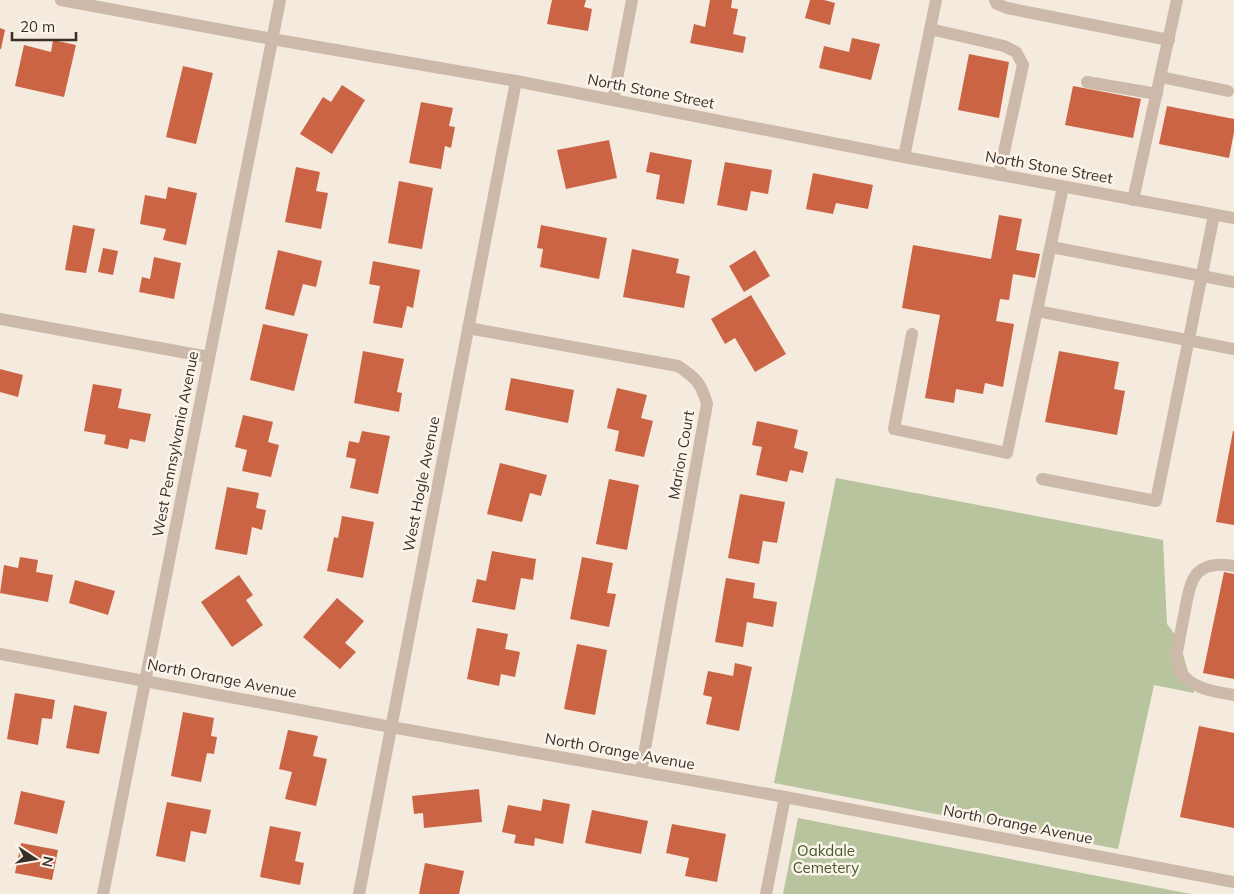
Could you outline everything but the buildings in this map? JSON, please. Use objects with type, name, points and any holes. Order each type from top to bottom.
[{"type":"street","name":"North Stone Street","points":[[61,0],[272,40],[516,81],[904,157],[1234,218]]},
{"type":"street","name":"West Pennsylvania Avenue","points":[[103,894],[280,0]]},
{"type":"street","points":[[613,100],[632,0]]},
{"type":"street","points":[[904,157],[936,0]]},
{"type":"street","points":[[995,0],[998,4],[1007,8],[1169,40]]},
{"type":"street","points":[[1134,200],[1177,0]]},
{"type":"street","points":[[930,29],[1004,46],[1016,52],[1023,65],[999,175]]},
{"type":"street","points":[[1161,77],[1228,91]]},
{"type":"street","name":"West Hogle Avenue","points":[[359,894],[516,81]]},
{"type":"street","points":[[1087,82],[1157,94]]},
{"type":"street","points":[[912,334],[894,429],[1007,453],[1063,186]]},
{"type":"street","points":[[1042,479],[1156,501],[1214,215]]},
{"type":"street","points":[[1051,247],[1234,282]]},
{"type":"street","points":[[1037,311],[1234,349]]},
{"type":"street","points":[[0,319],[209,357]]},
{"type":"street","name":"Marion Court","points":[[468,328],[678,366],[692,375],[702,388],[707,404],[641,771]]},
{"type":"street","points":[[1234,566],[1216,564],[1203,568],[1197,573],[1190,584],[1176,657],[1179,669],[1194,684],[1207,690],[1234,695]]},
{"type":"street","name":"North Orange Avenue","points":[[0,654],[391,727],[785,797],[1234,882]]},
{"type":"street","points":[[766,894],[785,797]]},
{"type":"green space","points":[[836,478],[1163,540],[1167,624],[1179,640],[1194,693],[1154,685],[1118,849],[774,783]]},
{"type":"green space","name":"Oakdale Cemetery","points":[[798,818],[1191,894],[783,894]]}]
